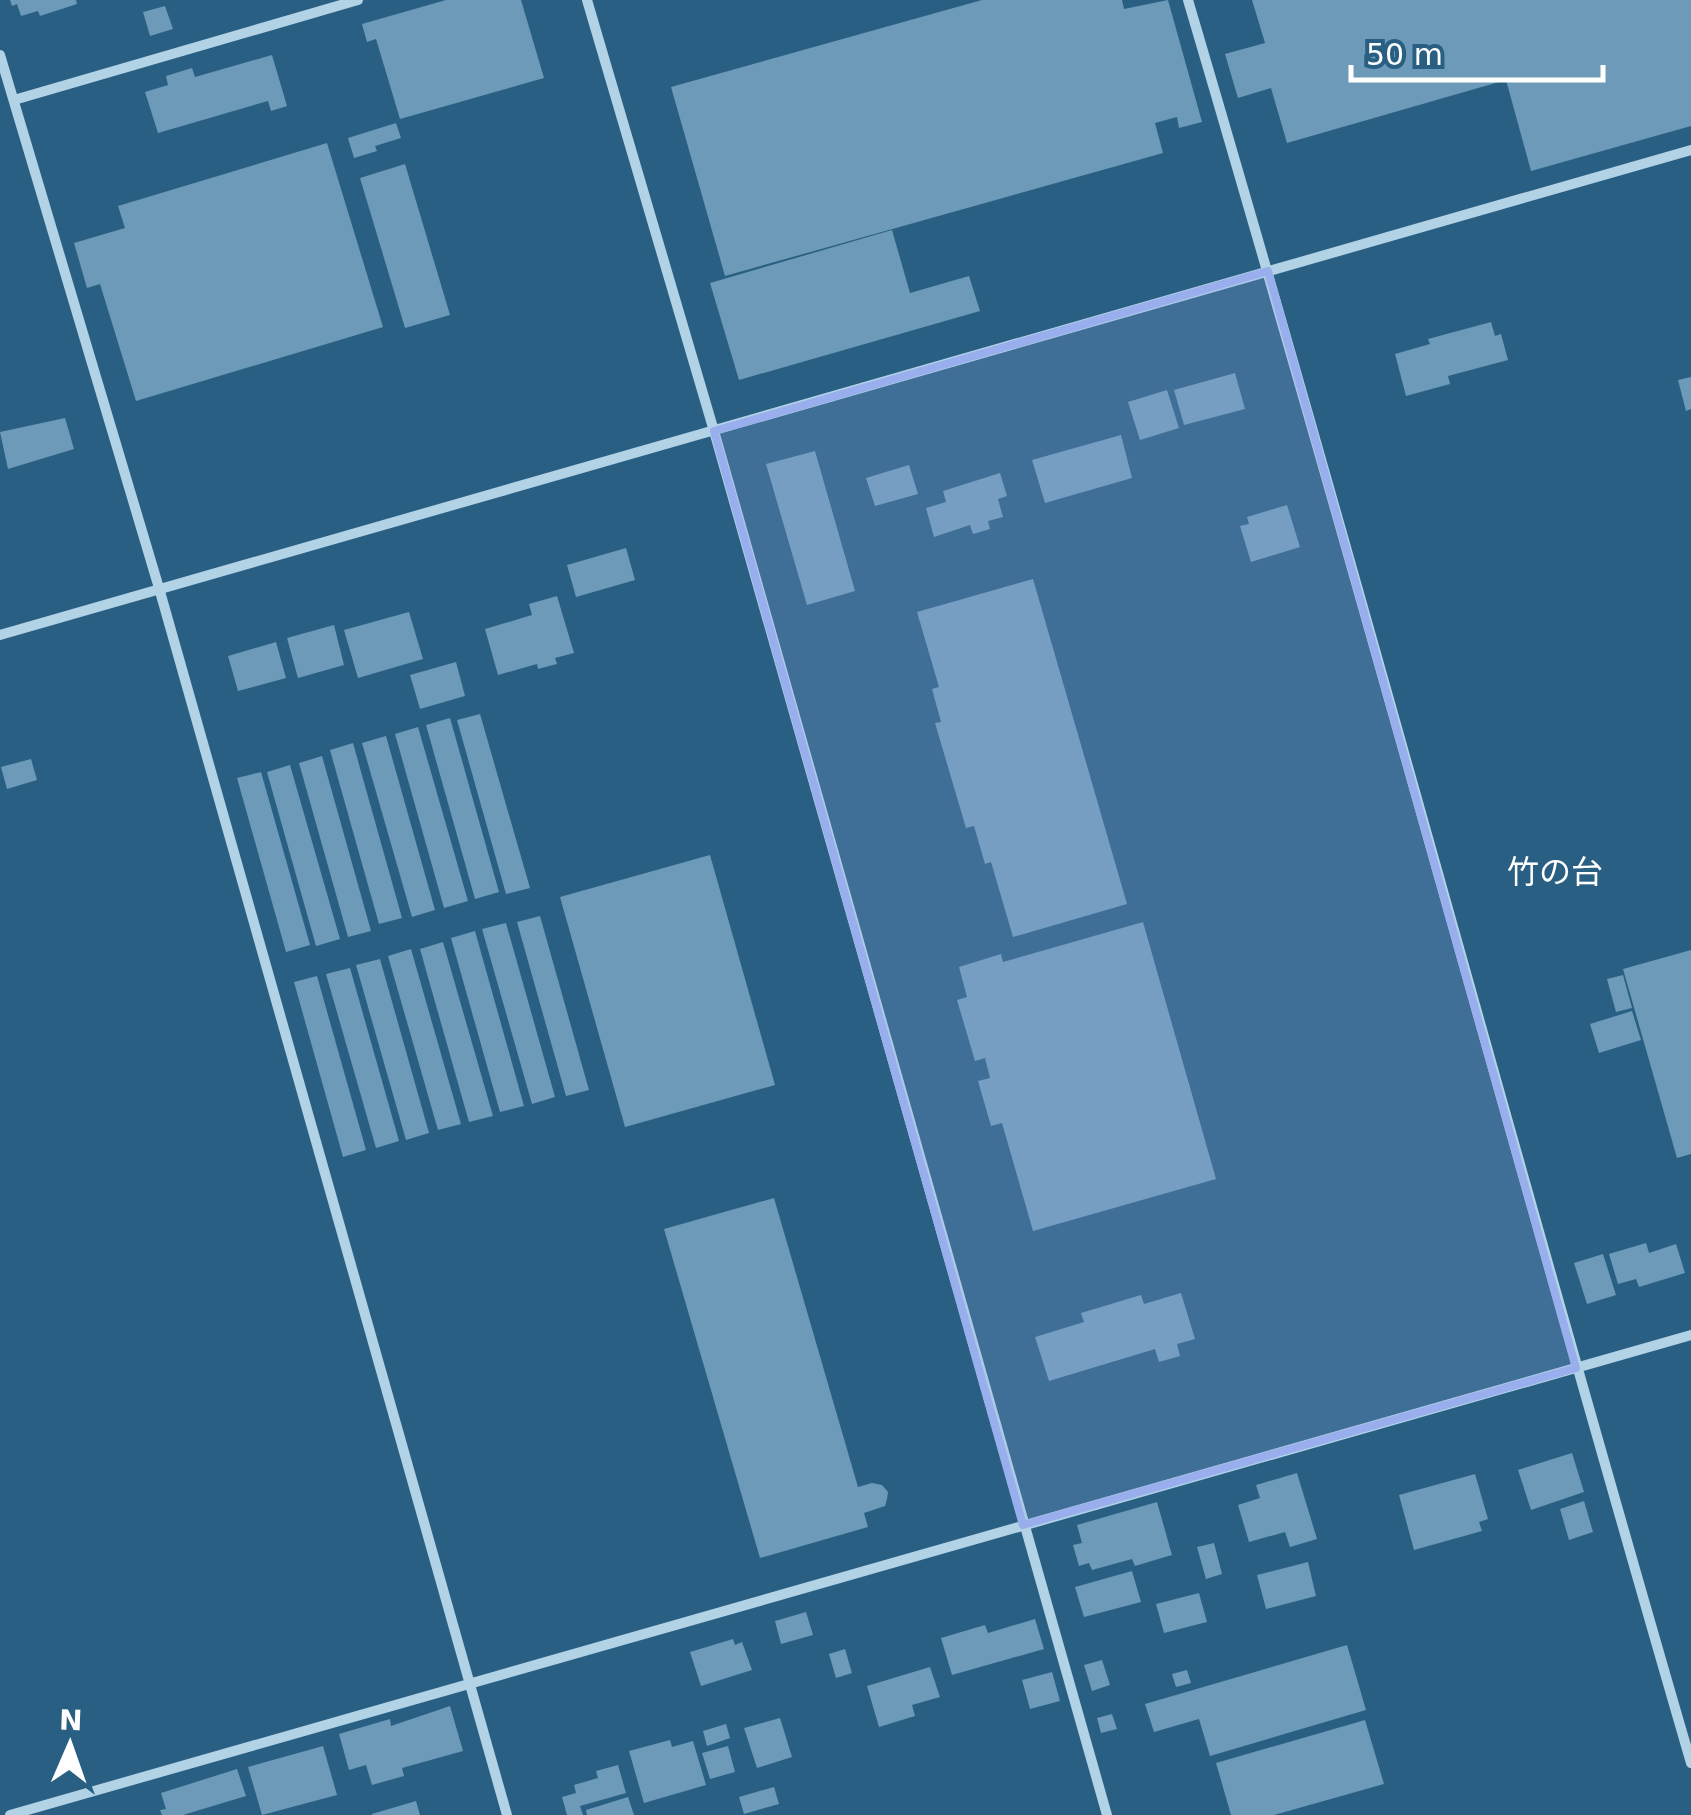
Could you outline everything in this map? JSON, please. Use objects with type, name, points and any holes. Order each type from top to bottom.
[{"type":"street","points":[[14,100],[358,0]]},
{"type":"street","points":[[587,0],[714,431],[1106,1815]]},
{"type":"street","points":[[1188,0],[1691,1763]]},
{"type":"street","points":[[0,55],[159,588],[507,1815]]},
{"type":"street","points":[[0,635],[1691,150]]},
{"type":"street","points":[[10,1815],[1691,1335]]},
{"type":"highlighted area","points":[[1268,271],[1576,1368],[1023,1525],[714,431]]},
{"type":"building","points":[[10,0],[76,0],[77,4],[40,16],[38,11],[21,16],[17,4],[12,6]]},
{"type":"building","points":[[446,0],[521,0],[544,78],[400,119],[376,39],[367,42],[362,24]]},
{"type":"building","points":[[982,0],[1122,0],[1124,9],[1168,0],[1202,122],[1179,128],[1177,117],[1155,123],[1163,153],[725,276],[671,87]]},
{"type":"building","points":[[1252,0],[1691,0],[1691,126],[1531,171],[1506,80],[1287,143],[1271,88],[1238,98],[1225,54],[1265,43]]},
{"type":"building","points":[[165,6],[173,29],[150,36],[143,12]]},
{"type":"building","points":[[272,55],[287,106],[271,111],[268,101],[158,133],[145,92],[168,85],[166,76],[192,68],[195,77]]},
{"type":"building","points":[[396,123],[401,138],[354,158],[348,138]]},
{"type":"building","points":[[327,143],[383,327],[136,401],[100,284],[87,288],[74,243],[125,228],[118,206]]},
{"type":"building","points":[[405,164],[450,315],[405,328],[360,178]]},
{"type":"building","points":[[892,230],[910,293],[969,276],[980,311],[739,380],[710,283]]},
{"type":"building","points":[[1491,322],[1495,336],[1501,334],[1508,360],[1448,376],[1450,384],[1406,396],[1395,354],[1430,344],[1428,339]]},
{"type":"building","points":[[1235,373],[1245,409],[1184,425],[1174,390]]},
{"type":"building","points":[[1691,377],[1691,409],[1686,411],[1678,380]]},
{"type":"building","points":[[1167,390],[1179,428],[1140,440],[1128,402]]},
{"type":"building","points":[[65,418],[74,449],[8,469],[0,432]]},
{"type":"building","points":[[1121,435],[1132,478],[1045,503],[1032,460]]},
{"type":"building","points":[[815,451],[855,591],[807,605],[766,464]]},
{"type":"building","points":[[909,465],[918,494],[875,506],[866,478]]},
{"type":"building","points":[[1000,473],[1007,496],[998,499],[1003,517],[988,521],[990,529],[973,534],[970,525],[934,537],[926,508],[946,502],[943,491]]},
{"type":"building","points":[[1287,505],[1300,547],[1251,562],[1240,526],[1249,524],[1247,517]]},
{"type":"building","points":[[626,548],[635,580],[576,597],[567,565]]},
{"type":"building","points":[[1033,579],[1127,904],[1013,937],[991,862],[985,864],[974,826],[966,828],[935,723],[941,722],[932,689],[939,687],[917,612]]},
{"type":"building","points":[[557,596],[574,653],[555,658],[557,664],[538,669],[537,664],[498,675],[485,629],[532,615],[529,604]]},
{"type":"building","points":[[409,612],[423,659],[358,678],[344,630]]},
{"type":"building","points":[[334,625],[344,665],[298,678],[287,638]]},
{"type":"building","points":[[276,642],[286,678],[238,691],[228,656]]},
{"type":"building","points":[[456,662],[465,696],[420,709],[410,675]]},
{"type":"building","points":[[480,714],[530,888],[506,894],[457,720]]},
{"type":"building","points":[[450,718],[499,892],[475,899],[426,725]]},
{"type":"building","points":[[418,727],[468,901],[444,908],[395,734]]},
{"type":"building","points":[[386,736],[435,910],[412,917],[362,743]]},
{"type":"building","points":[[353,743],[402,918],[379,924],[330,750]]},
{"type":"building","points":[[322,756],[371,931],[348,937],[299,763]]},
{"type":"building","points":[[31,759],[37,780],[7,789],[1,767]]},
{"type":"building","points":[[290,765],[340,939],[316,946],[267,772]]},
{"type":"building","points":[[261,772],[310,945],[286,952],[237,778]]},
{"type":"building","points":[[710,855],[775,1085],[625,1127],[560,897]]},
{"type":"building","points":[[540,916],[589,1090],[566,1096],[517,922]]},
{"type":"building","points":[[1143,922],[1216,1179],[1033,1231],[1002,1123],[991,1126],[978,1081],[990,1078],[985,1058],[975,1061],[957,1000],[967,997],[959,967],[1001,954],[1003,962]]},
{"type":"building","points":[[506,923],[555,1097],[532,1104],[482,929]]},
{"type":"building","points":[[475,931],[524,1106],[500,1112],[451,938]]},
{"type":"building","points":[[443,942],[493,1116],[469,1122],[420,949]]},
{"type":"building","points":[[411,949],[461,1124],[438,1130],[388,956]]},
{"type":"building","points":[[1691,950],[1691,1154],[1677,1158],[1623,969]]},
{"type":"building","points":[[380,959],[429,1133],[406,1140],[356,965]]},
{"type":"building","points":[[350,968],[399,1141],[376,1148],[326,974]]},
{"type":"building","points":[[1623,975],[1632,1008],[1616,1012],[1607,979]]},
{"type":"building","points":[[317,976],[366,1150],[343,1157],[294,982]]},
{"type":"building","points":[[1632,1011],[1641,1040],[1599,1053],[1590,1024]]},
{"type":"building","points":[[774,1198],[858,1487],[872,1483],[882,1485],[888,1492],[885,1506],[864,1513],[868,1527],[760,1558],[664,1229]]},
{"type":"building","points":[[1646,1243],[1649,1253],[1676,1244],[1685,1273],[1639,1287],[1636,1279],[1618,1284],[1609,1254]]},
{"type":"building","points":[[1603,1254],[1616,1295],[1587,1304],[1574,1263]]},
{"type":"building","points":[[1181,1293],[1195,1339],[1177,1344],[1180,1356],[1159,1362],[1155,1349],[1049,1381],[1035,1337],[1084,1322],[1081,1313],[1141,1295],[1144,1304]]},
{"type":"building","points":[[1572,1453],[1584,1492],[1531,1510],[1518,1470]]},
{"type":"building","points":[[1297,1473],[1317,1539],[1290,1547],[1285,1532],[1249,1542],[1238,1505],[1260,1498],[1256,1485]]},
{"type":"building","points":[[1475,1474],[1488,1519],[1479,1522],[1482,1531],[1414,1550],[1399,1495]]},
{"type":"building","points":[[1584,1501],[1593,1532],[1569,1540],[1560,1509]]},
{"type":"building","points":[[1157,1502],[1172,1555],[1135,1566],[1132,1559],[1092,1570],[1089,1563],[1079,1566],[1073,1545],[1082,1543],[1077,1525]]},
{"type":"building","points":[[1214,1543],[1222,1574],[1206,1579],[1197,1547]]},
{"type":"building","points":[[1308,1562],[1316,1596],[1266,1609],[1257,1575]]},
{"type":"building","points":[[1132,1571],[1141,1602],[1084,1617],[1075,1587]]},
{"type":"building","points":[[1199,1593],[1207,1622],[1164,1633],[1156,1604]]},
{"type":"building","points":[[806,1612],[813,1635],[781,1644],[775,1621]]},
{"type":"building","points":[[1035,1619],[1044,1649],[952,1675],[941,1638],[985,1625],[988,1633]]},
{"type":"building","points":[[733,1639],[735,1645],[742,1642],[752,1670],[701,1686],[690,1652]]},
{"type":"building","points":[[1347,1645],[1366,1710],[1210,1756],[1199,1719],[1154,1732],[1145,1704]]},
{"type":"building","points":[[845,1649],[852,1673],[836,1678],[829,1654]]},
{"type":"building","points":[[1102,1660],[1110,1685],[1092,1691],[1084,1665]]},
{"type":"building","points":[[930,1667],[940,1697],[912,1705],[915,1716],[879,1727],[867,1686]]},
{"type":"building","points":[[1187,1670],[1191,1683],[1176,1687],[1172,1674]]},
{"type":"building","points":[[1052,1672],[1060,1701],[1030,1709],[1022,1680]]},
{"type":"building","points":[[450,1706],[463,1751],[402,1768],[404,1776],[372,1785],[366,1765],[349,1770],[339,1734],[390,1719],[391,1726]]},
{"type":"building","points":[[1112,1714],[1117,1729],[1101,1733],[1097,1718]]},
{"type":"building","points":[[780,1718],[792,1757],[757,1768],[744,1728]]},
{"type":"building","points":[[1365,1720],[1384,1784],[1274,1815],[1231,1815],[1216,1763]]},
{"type":"building","points":[[726,1724],[730,1738],[707,1746],[703,1731]]},
{"type":"building","points":[[670,1740],[672,1747],[693,1741],[706,1785],[644,1803],[629,1751]]},
{"type":"building","points":[[323,1746],[337,1795],[262,1815],[248,1767]]},
{"type":"building","points":[[728,1746],[735,1772],[710,1779],[702,1753]]},
{"type":"building","points":[[618,1765],[626,1793],[580,1806],[583,1815],[567,1815],[562,1797],[576,1793],[574,1785],[598,1778],[596,1771]]},
{"type":"building","points":[[237,1769],[246,1796],[183,1815],[162,1815],[160,1810],[166,1809],[161,1793]]},
{"type":"building","points":[[774,1787],[779,1804],[744,1814],[739,1797]]},
{"type":"building","points":[[628,1797],[634,1815],[587,1815],[586,1810]]},
{"type":"building","points":[[416,1801],[420,1815],[372,1815],[372,1814]]},
{"type":"district","name":"竹の台","points":[[1555,872]]}]
